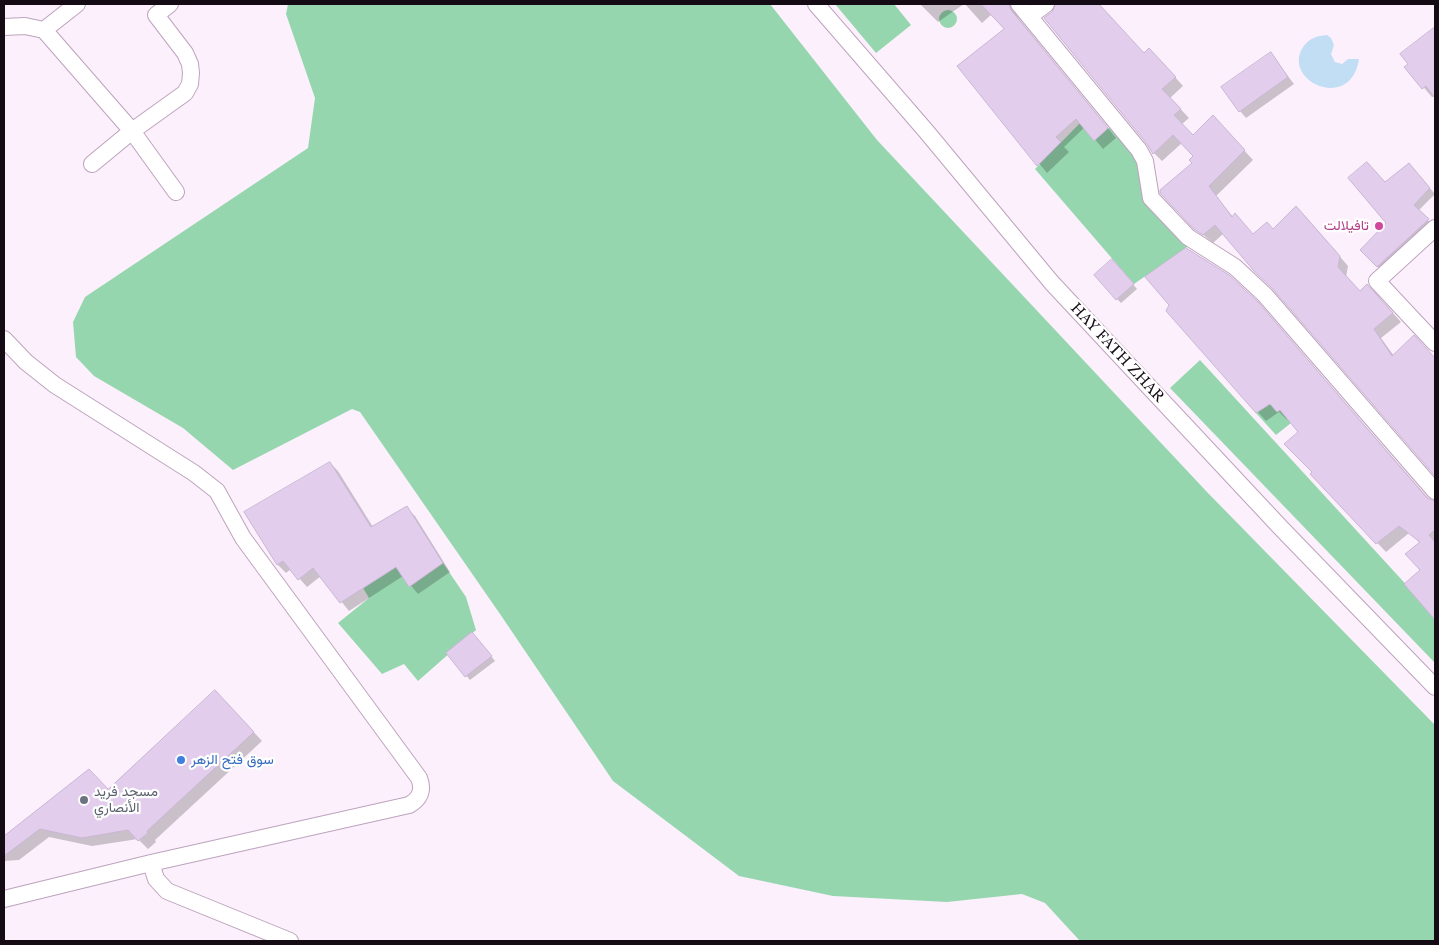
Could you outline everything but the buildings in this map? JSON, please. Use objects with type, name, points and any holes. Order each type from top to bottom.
[{"type":"street","points":[[44,30],[77,4]]},
{"type":"street","points":[[92,164],[132,131],[185,93],[190,84],[192,73],[185,53],[152,9],[170,4]]},
{"type":"street","name":"HAY FATH ZHAR","points":[[816,4],[926,131],[1052,283],[1288,535],[1435,687]]},
{"type":"street","points":[[1019,4],[1139,150],[1145,161],[1151,198],[1188,237],[1235,268],[1265,295],[1435,491]]},
{"type":"street","points":[[1030,16],[1046,4]]},
{"type":"street","points":[[4,27],[26,26],[44,30],[132,131],[176,192]]},
{"type":"street","points":[[1435,228],[1378,281],[1435,343]]},
{"type":"street","points":[[4,339],[26,362],[54,384],[194,473],[216,492],[243,538],[414,770],[422,788],[418,798],[409,805],[151,863],[4,899]]},
{"type":"street","points":[[151,863],[156,879],[161,886],[174,895],[290,941]]},
{"type":"green space","points":[[288,4],[770,4],[877,140],[1207,492],[1435,725],[1435,941],[1080,941],[1045,903],[1022,894],[947,902],[833,896],[739,876],[613,781],[360,412],[352,409],[233,470],[183,428],[94,376],[76,357],[73,322],[85,297],[308,148],[315,98],[286,14]]},
{"type":"green space","points":[[835,4],[894,4],[911,25],[876,53]]},
{"type":"green space","points":[[948,10],[954,13],[957,19],[954,25],[948,28],[942,25],[939,19],[942,13]]},
{"type":"green space","points":[[1080,123],[1094,141],[1111,126],[1139,162],[1190,245],[1134,284],[1035,169]]},
{"type":"green space","points":[[1200,360],[1435,616],[1435,663],[1170,388]]},
{"type":"green space","points":[[1270,404],[1277,412],[1280,410],[1291,423],[1276,435],[1256,413]]},
{"type":"green space","points":[[443,563],[466,597],[476,630],[418,681],[404,664],[382,674],[338,623],[369,598],[363,588],[396,567],[409,586]]},
{"type":"water","points":[[1327,35],[1331,38],[1334,45],[1331,54],[1335,62],[1342,64],[1348,59],[1359,59],[1353,75],[1344,85],[1332,88],[1320,86],[1309,80],[1301,71],[1299,59],[1303,47],[1308,41]]},
{"type":"place","name":"تافيلالت","points":[[1379,226]]},
{"type":"place","name":"سوق فتح الزهر","points":[[181,760]]},
{"type":"place","name":"مسجد فريد الأنصاري","points":[[84,800]]}]
